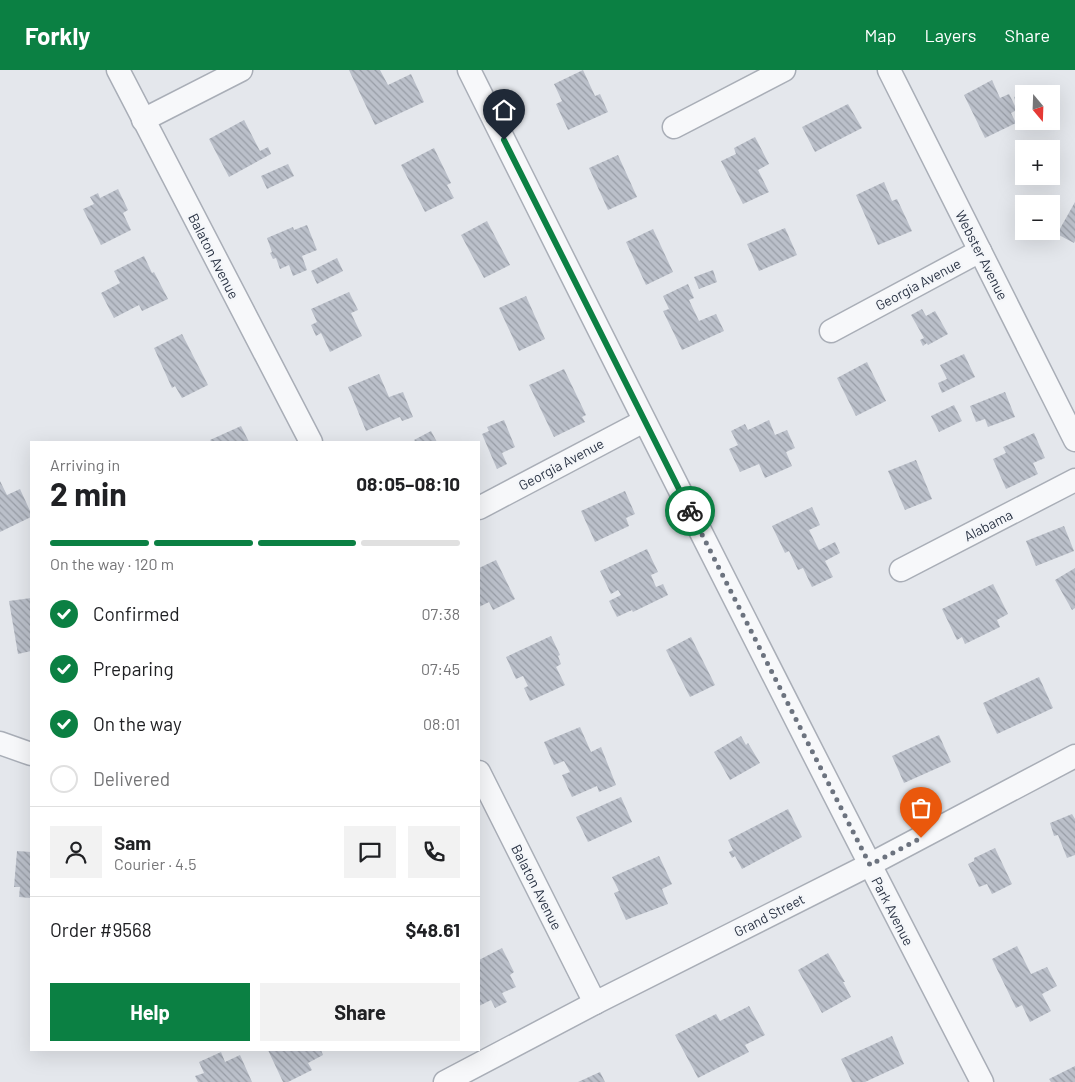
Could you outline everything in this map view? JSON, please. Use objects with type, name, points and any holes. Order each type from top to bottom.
[{"type":"street","name":"Balaton Avenue","points":[[118,70],[310,441]]},
{"type":"street","points":[[143,120],[241,70]]},
{"type":"street","name":"Park Avenue","points":[[469,70],[644,421],[982,1082]]},
{"type":"street","points":[[674,127],[784,70]]},
{"type":"street","name":"Webster Avenue","points":[[889,70],[1075,440]]},
{"type":"street","name":"Georgia Avenue","points":[[830,331],[980,251]]},
{"type":"street","name":"Georgia Avenue","points":[[480,507],[644,421]]},
{"type":"street","name":"Alabama","points":[[901,570],[1075,480]]},
{"type":"street","points":[[0,743],[30,754]]},
{"type":"street","name":"Grand Street","points":[[454,1078],[595,1003],[870,865],[1075,756]]},
{"type":"street","name":"Balaton Avenue","points":[[480,774],[595,1003]]},
{"type":"building","points":[[349,70],[380,70],[388,85],[411,74],[424,102],[375,125]]},
{"type":"building","points":[[583,70],[595,96],[600,94],[608,112],[568,130],[556,104],[562,101],[554,84]]},
{"type":"building","points":[[992,80],[1000,98],[1009,94],[1015,106],[1015,111],[1011,113],[1015,123],[985,138],[964,95]]},
{"type":"building","points":[[848,104],[862,128],[815,152],[802,127]]},
{"type":"building","points":[[244,120],[260,151],[268,147],[271,154],[229,177],[209,139]]},
{"type":"building","points":[[755,137],[769,164],[758,170],[769,192],[743,204],[721,161],[736,154],[734,148]]},
{"type":"building","points":[[434,148],[451,183],[447,185],[454,198],[425,212],[401,165]]},
{"type":"building","points":[[618,155],[637,197],[608,210],[589,168]]},
{"type":"building","points":[[288,164],[294,176],[267,189],[261,176]]},
{"type":"building","points":[[884,182],[892,201],[897,199],[912,231],[878,245],[856,195]]},
{"type":"building","points":[[118,189],[128,210],[123,213],[131,230],[101,245],[83,209],[94,204],[90,197],[98,193],[100,198]]},
{"type":"building","points":[[1075,202],[1074,243],[1060,236],[1060,229]]},
{"type":"building","points":[[487,221],[510,265],[484,278],[461,235]]},
{"type":"building","points":[[307,225],[317,250],[302,256],[307,270],[293,276],[289,265],[280,269],[276,258],[273,259],[267,238],[293,227],[294,230]]},
{"type":"building","points":[[785,228],[797,255],[759,271],[747,244]]},
{"type":"building","points":[[653,229],[673,272],[646,285],[626,242]]},
{"type":"building","points":[[144,256],[168,299],[142,311],[139,305],[114,318],[101,293],[120,283],[114,271]]},
{"type":"building","points":[[337,258],[343,271],[317,284],[311,271]]},
{"type":"building","points":[[713,270],[717,282],[699,289],[694,277]]},
{"type":"building","points":[[688,284],[694,298],[689,300],[699,321],[716,314],[724,331],[682,350],[663,311],[669,309],[663,296]]},
{"type":"building","points":[[349,292],[358,310],[351,313],[362,336],[330,352],[321,333],[316,336],[311,325],[317,322],[311,309]]},
{"type":"building","points":[[526,296],[545,339],[519,351],[499,308]]},
{"type":"building","points":[[922,309],[926,316],[935,311],[948,334],[923,346],[920,340],[924,338],[911,315]]},
{"type":"building","points":[[182,334],[208,385],[182,398],[175,386],[172,388],[154,348]]},
{"type":"building","points":[[964,354],[975,377],[942,393],[938,383],[947,379],[940,365]]},
{"type":"building","points":[[867,362],[886,401],[856,416],[837,378]]},
{"type":"building","points":[[564,369],[586,415],[582,417],[585,422],[554,437],[529,385]]},
{"type":"building","points":[[379,374],[389,397],[403,392],[413,417],[402,421],[400,417],[366,431],[348,387]]},
{"type":"building","points":[[1005,392],[1015,417],[988,427],[985,419],[976,422],[970,406]]},
{"type":"building","points":[[954,405],[962,421],[939,432],[931,416]]},
{"type":"building","points":[[504,420],[515,447],[502,453],[507,464],[497,469],[482,434],[489,431],[487,427]]},
{"type":"building","points":[[769,420],[775,435],[787,430],[795,448],[786,452],[792,466],[765,478],[759,464],[740,472],[729,449],[738,445],[731,431],[745,424],[748,430]]},
{"type":"building","points":[[241,426],[248,441],[211,441]]},
{"type":"building","points":[[431,431],[436,441],[415,441]]},
{"type":"building","points":[[1034,433],[1045,458],[1033,463],[1038,474],[1006,489],[993,459],[1006,453],[1003,447]]},
{"type":"building","points":[[916,460],[932,499],[905,510],[888,471]]},
{"type":"building","points":[[0,481],[7,495],[20,489],[30,511],[30,517],[0,532]]},
{"type":"building","points":[[625,491],[635,514],[626,518],[629,526],[595,542],[581,511]]},
{"type":"building","points":[[812,507],[820,525],[809,530],[819,550],[835,542],[840,553],[825,561],[833,577],[812,587],[803,568],[798,570],[789,551],[785,553],[772,526]]},
{"type":"building","points":[[1064,526],[1074,551],[1036,566],[1026,541]]},
{"type":"building","points":[[647,549],[658,572],[651,575],[656,587],[663,584],[668,595],[633,612],[632,610],[617,617],[609,601],[621,595],[618,590],[611,594],[600,571]]},
{"type":"building","points":[[496,560],[515,599],[493,610],[489,602],[480,606],[480,568]]},
{"type":"building","points":[[1075,568],[1075,608],[1072,610],[1055,580]]},
{"type":"building","points":[[993,584],[1008,614],[997,620],[1000,627],[965,644],[962,637],[957,640],[942,609]]},
{"type":"building","points":[[30,598],[30,651],[18,654],[9,601]]},
{"type":"building","points":[[551,636],[560,655],[558,656],[561,664],[556,667],[565,685],[530,701],[524,688],[528,686],[523,676],[516,679],[506,657]]},
{"type":"building","points":[[691,637],[715,685],[690,697],[666,650]]},
{"type":"building","points":[[1039,677],[1053,708],[997,734],[983,703]]},
{"type":"building","points":[[580,727],[591,752],[601,747],[616,785],[599,792],[597,786],[572,797],[562,775],[570,772],[564,761],[554,765],[544,742]]},
{"type":"building","points":[[939,735],[951,762],[904,783],[892,756]]},
{"type":"building","points":[[741,736],[746,745],[748,743],[760,763],[730,780],[714,752]]},
{"type":"building","points":[[621,797],[632,822],[588,842],[576,817]]},
{"type":"building","points":[[788,809],[802,837],[742,869],[735,856],[732,858],[729,852],[733,850],[728,840]]},
{"type":"building","points":[[1072,814],[1075,819],[1075,855],[1067,858],[1058,835],[1054,836],[1050,823]]},
{"type":"building","points":[[995,848],[1012,884],[992,894],[987,884],[979,887],[968,864],[974,861],[974,858]]},
{"type":"building","points":[[17,851],[30,852],[30,898],[19,897],[20,887],[14,887]]},
{"type":"building","points":[[659,856],[672,884],[662,889],[668,904],[626,920],[614,893],[619,891],[612,877]]},
{"type":"building","points":[[1017,946],[1031,974],[1047,967],[1057,986],[1042,994],[1051,1011],[1030,1022],[1022,1005],[1016,1008],[992,959]]},
{"type":"building","points":[[502,948],[514,972],[510,975],[516,987],[502,993],[507,1002],[495,1008],[491,1000],[480,1006],[480,959]]},
{"type":"building","points":[[828,953],[845,982],[843,982],[851,997],[822,1013],[798,970]]},
{"type":"building","points":[[749,1006],[765,1035],[745,1045],[749,1052],[698,1078],[675,1035],[716,1014],[720,1021]]},
{"type":"building","points":[[892,1036],[904,1064],[865,1082],[852,1082],[841,1059]]},
{"type":"building","points":[[268,1051],[321,1051],[323,1055],[308,1063],[312,1070],[288,1082],[283,1082]]},
{"type":"building","points":[[221,1052],[225,1062],[240,1055],[252,1082],[198,1082],[195,1076],[204,1073],[199,1062]]},
{"type":"building","points":[[1075,1066],[1075,1082],[1051,1082],[1049,1079]]},
{"type":"building","points":[[600,1072],[605,1082],[578,1082]]},
{"type":"way so far","points":[[690,511],[870,865],[921,838]]},
{"type":"route","points":[[504,140],[690,511]]}]
